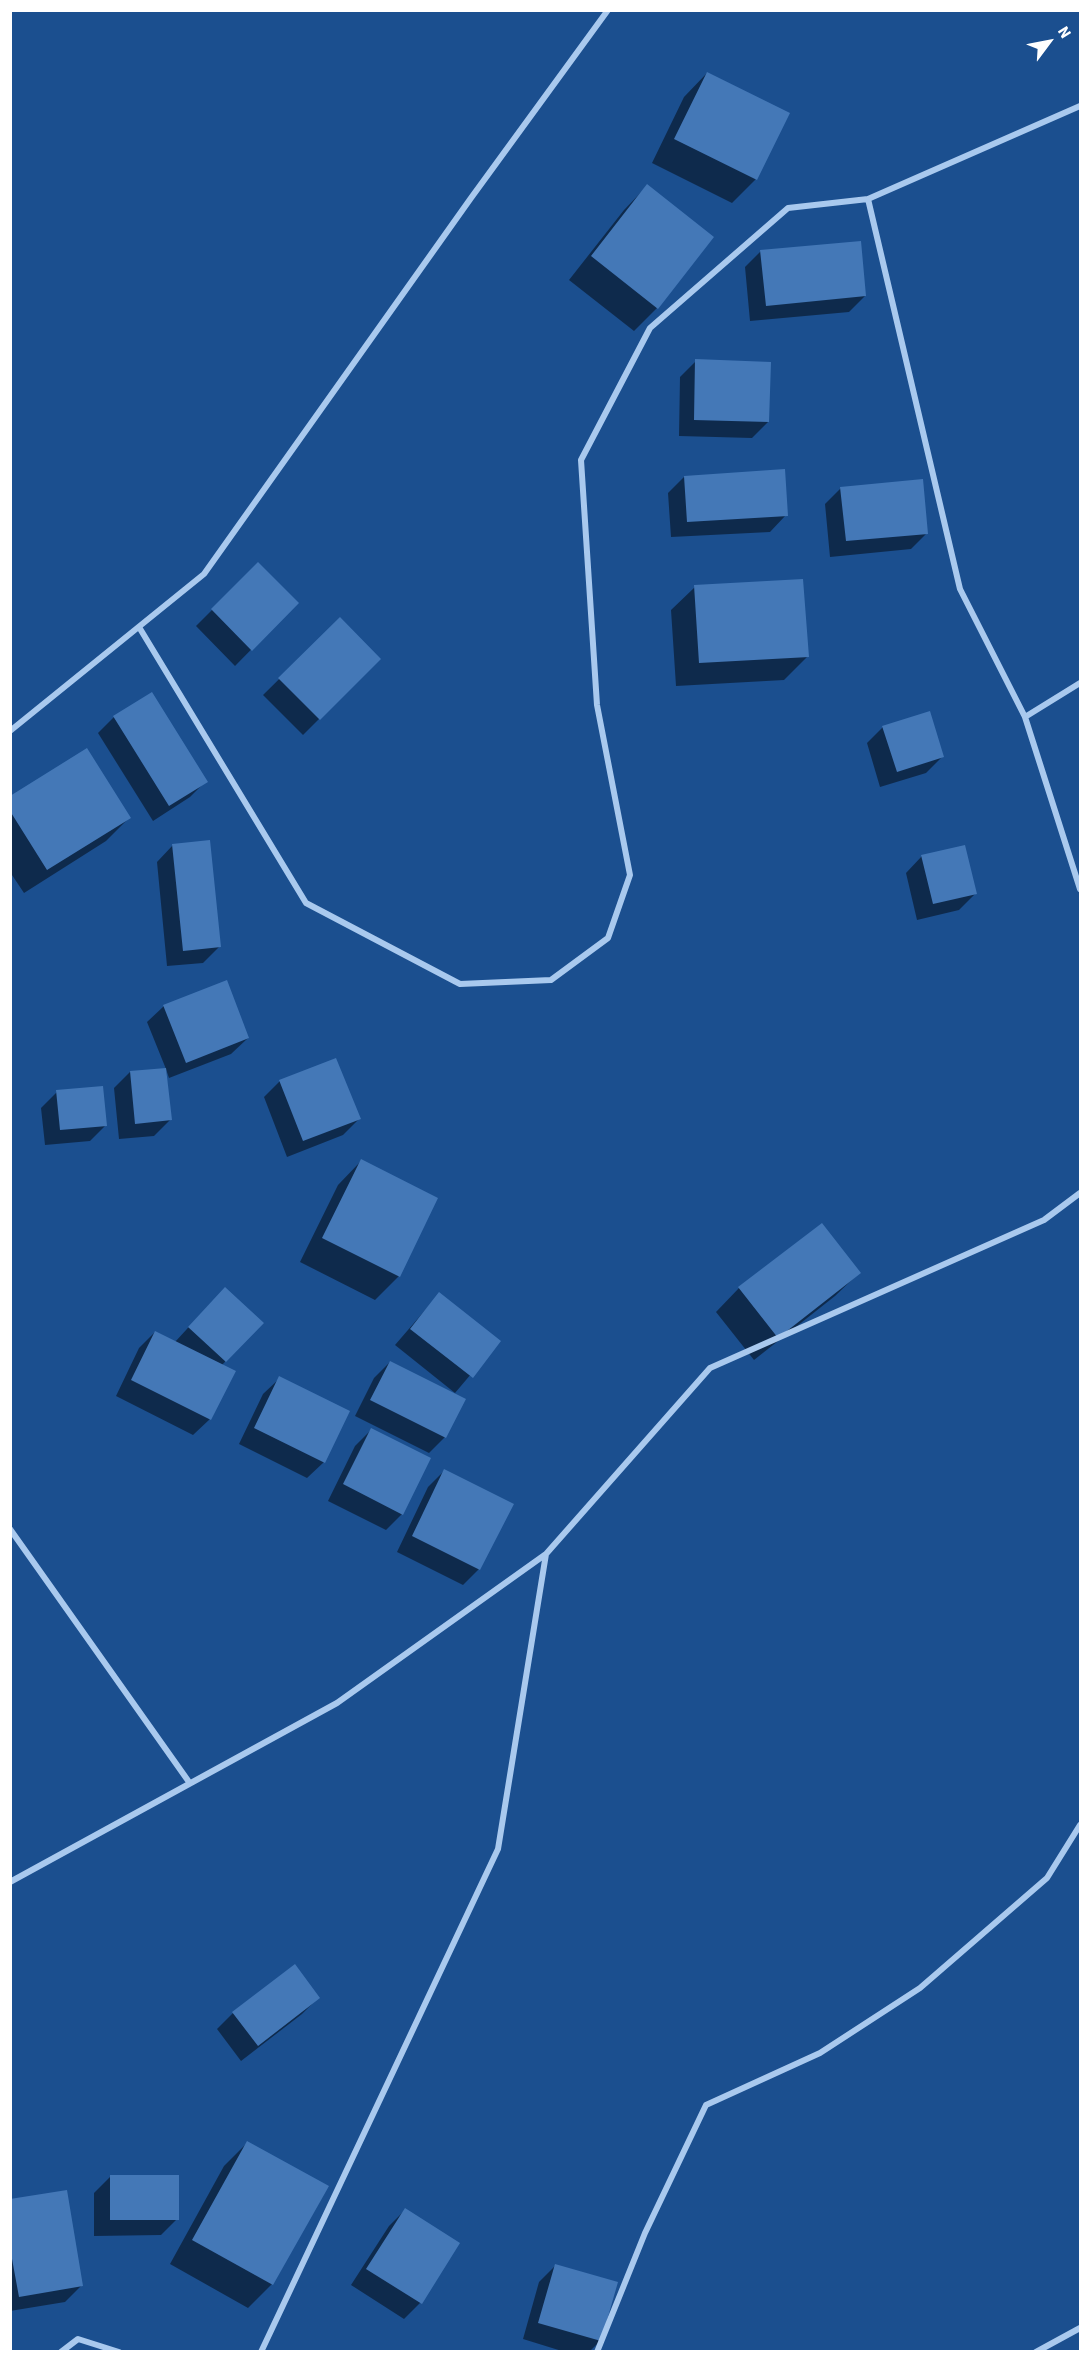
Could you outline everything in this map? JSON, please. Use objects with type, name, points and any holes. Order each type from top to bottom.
[{"type":"street","points":[[10,731],[204,574],[464,207],[608,10]]},
{"type":"street","points":[[139,627],[306,903],[460,984],[551,980],[608,938],[630,875],[597,705],[581,460],[650,328],[788,208],[868,199],[1080,106]]},
{"type":"street","points":[[868,199],[960,589],[1025,717],[1080,889]]},
{"type":"street","points":[[1025,717],[1080,683]]},
{"type":"street","points":[[10,1882],[337,1703],[546,1554],[710,1368],[1044,1220],[1080,1193]]},
{"type":"street","points":[[10,1529],[189,1782]]},
{"type":"street","points":[[261,2352],[498,1849],[546,1554]]},
{"type":"street","points":[[597,2352],[645,2233],[706,2105],[820,2053],[920,1988],[1047,1878],[1080,1825]]},
{"type":"street","points":[[1036,2352],[1080,2328]]},
{"type":"street","points":[[61,2352],[78,2339],[119,2352]]},
{"type":"building","points":[[707,72],[790,113],[757,180],[674,139]]},
{"type":"building","points":[[647,184],[714,237],[658,309],[591,256]]},
{"type":"building","points":[[861,241],[866,296],[766,306],[760,250]]},
{"type":"building","points":[[695,359],[771,362],[769,422],[694,420]]},
{"type":"building","points":[[785,469],[788,516],[687,522],[684,476]]},
{"type":"building","points":[[923,479],[928,534],[846,541],[840,487]]},
{"type":"building","points":[[258,562],[299,603],[252,651],[211,609]]},
{"type":"building","points":[[803,579],[809,657],[699,663],[694,585]]},
{"type":"building","points":[[340,617],[381,659],[320,720],[278,678]]},
{"type":"building","points":[[152,692],[208,782],[169,806],[113,716]]},
{"type":"building","points":[[930,711],[944,757],[897,772],[882,726]]},
{"type":"building","points":[[87,748],[131,818],[47,870],[10,811],[10,796]]},
{"type":"building","points":[[210,840],[221,947],[183,951],[172,844]]},
{"type":"building","points":[[965,845],[977,894],[933,904],[921,855]]},
{"type":"building","points":[[227,980],[249,1038],[186,1063],[163,1005]]},
{"type":"building","points":[[336,1058],[361,1119],[303,1141],[279,1080]]},
{"type":"building","points":[[166,1068],[172,1120],[135,1124],[130,1071]]},
{"type":"building","points":[[103,1086],[107,1126],[60,1130],[56,1090]]},
{"type":"building","points":[[361,1159],[438,1198],[400,1277],[322,1238]]},
{"type":"building","points":[[822,1223],[861,1273],[778,1338],[738,1287]]},
{"type":"building","points":[[225,1287],[264,1323],[226,1362],[188,1327]]},
{"type":"building","points":[[439,1292],[501,1341],[473,1378],[410,1329]]},
{"type":"building","points":[[155,1331],[236,1371],[211,1420],[131,1380]]},
{"type":"building","points":[[390,1361],[466,1399],[446,1438],[370,1400]]},
{"type":"building","points":[[279,1376],[350,1411],[325,1463],[254,1428]]},
{"type":"building","points":[[371,1428],[431,1458],[403,1515],[343,1484]]},
{"type":"building","points":[[444,1469],[514,1504],[480,1570],[412,1536]]},
{"type":"building","points":[[295,1964],[320,1998],[258,2046],[232,2012]]},
{"type":"building","points":[[247,2141],[329,2186],[273,2285],[192,2240]]},
{"type":"building","points":[[110,2175],[179,2175],[179,2220],[110,2220]]},
{"type":"building","points":[[67,2190],[83,2286],[19,2297],[10,2248],[10,2199]]},
{"type":"building","points":[[405,2208],[460,2243],[422,2304],[366,2269]]},
{"type":"building","points":[[555,2264],[618,2282],[601,2341],[538,2323]]}]
